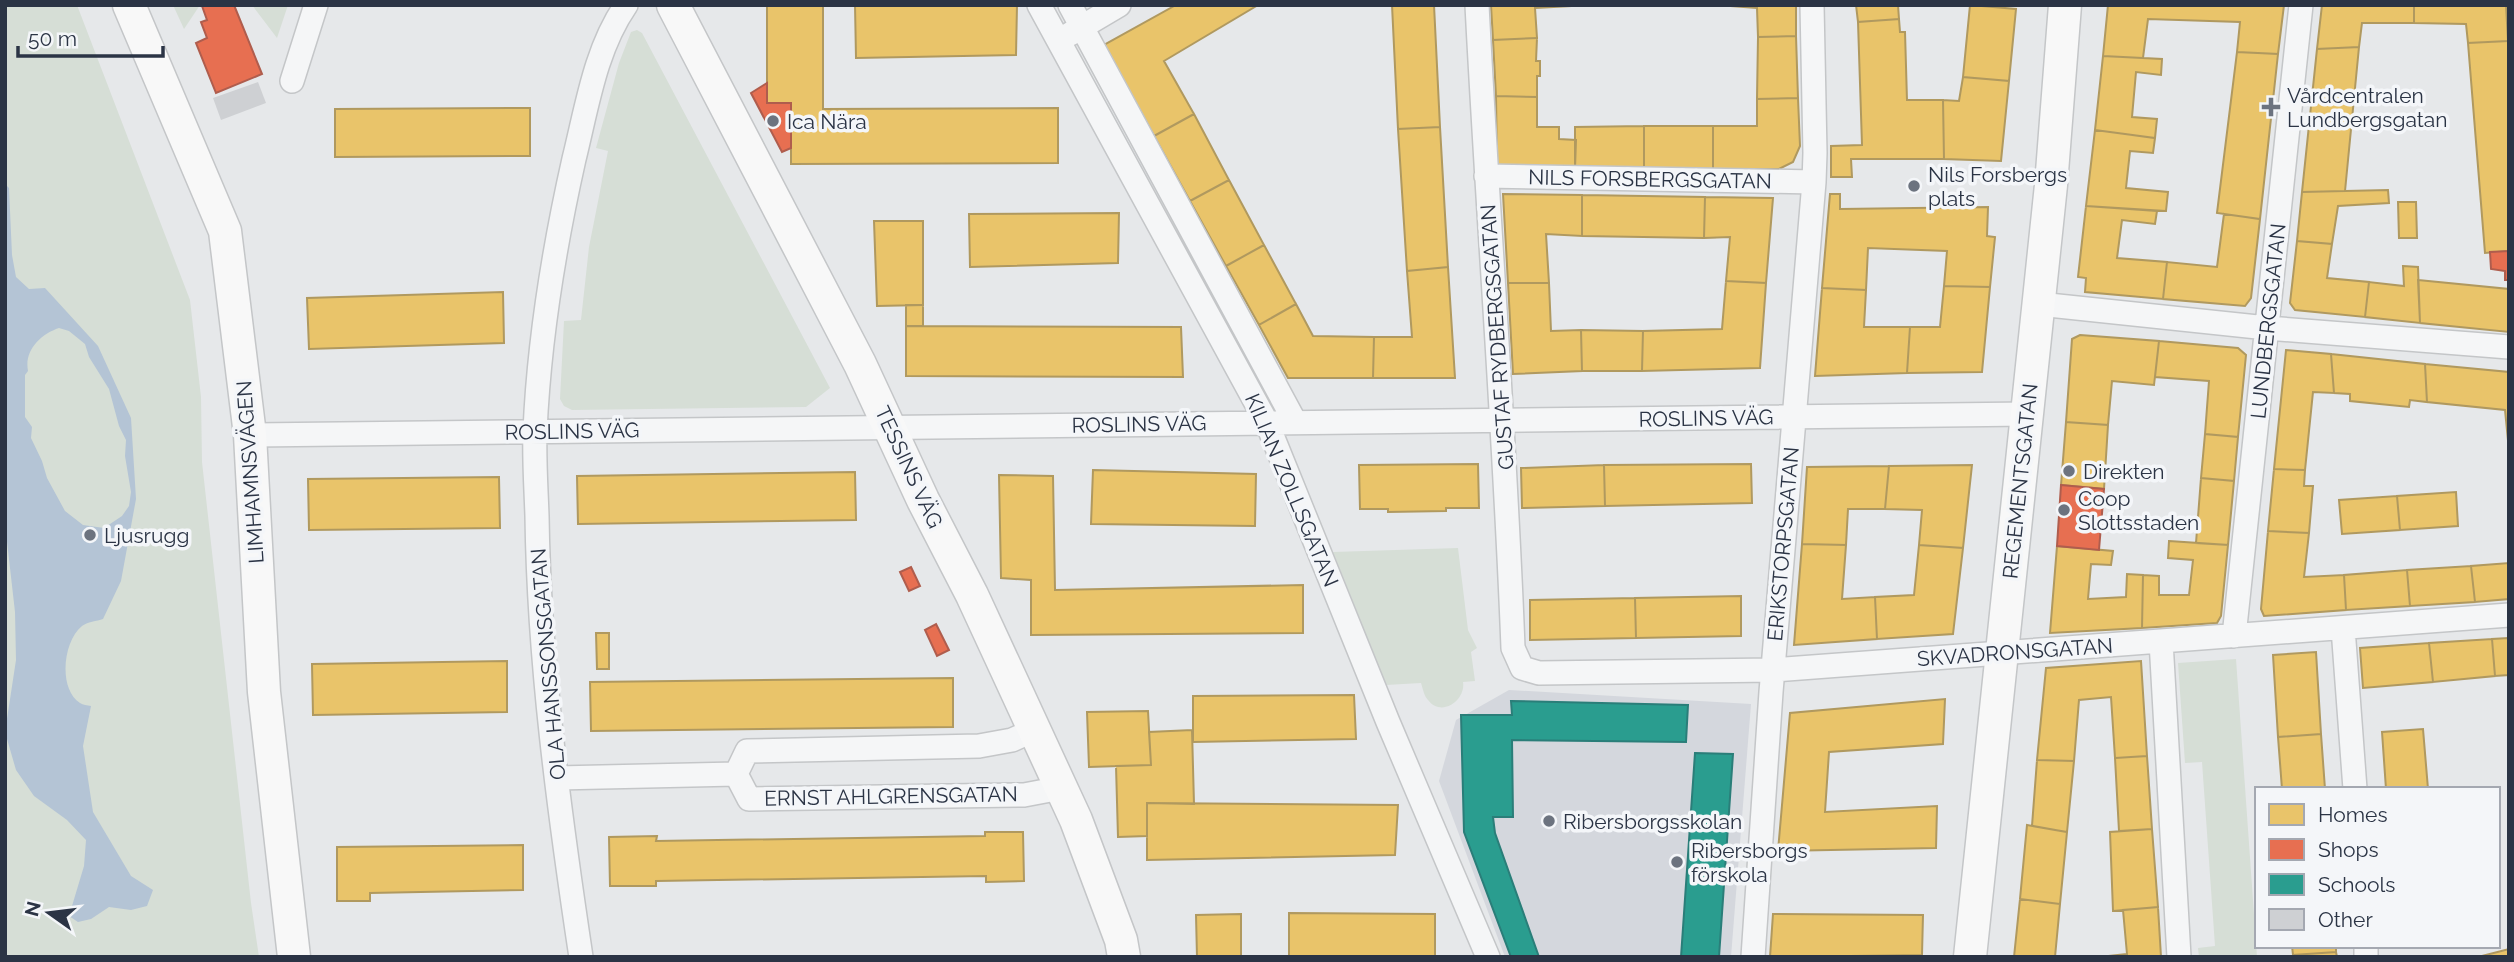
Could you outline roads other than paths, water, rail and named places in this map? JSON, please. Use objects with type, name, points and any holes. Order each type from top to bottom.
[{"type":"street","name":"LIMHAMNSVÄGEN","points":[[129,5],[225,231],[250,435],[264,692],[294,957]]},
{"type":"street","points":[[292,81],[316,5]]},
{"type":"street","name":"OLA HANSSONSGATAN","points":[[581,957],[557,778],[539,608],[535,432],[546,319],[569,181],[598,64],[613,24],[626,5]]},
{"type":"street","name":"TESSINS VÄG","points":[[673,5],[854,351],[890,426],[1076,820],[1126,951]]},
{"type":"street","name":"KILIAN ZOLLSGATAN","points":[[1039,5],[1267,423],[1388,722],[1488,957]]},
{"type":"street","name":"KILIAN ZOLLSGATAN","points":[[1070,5],[1295,422]]},
{"type":"street","points":[[1059,41],[1119,5]]},
{"type":"street","name":"GUSTAF RYDBERGSGATAN","points":[[1477,5],[1504,422],[1513,648],[1522,668]]},
{"type":"street","name":"ERIKSTORPSGATAN","points":[[1753,957],[1773,670],[1814,182],[1812,5]]},
{"type":"street","name":"REGEMENTSGATAN","points":[[1970,957],[2051,185],[2064,5]]},
{"type":"street","name":"LUNDBERGSGATAN","points":[[2234,636],[2301,5]]},
{"type":"street","name":"NILS FORSBERGSGATAN","points":[[1486,176],[1814,182]]},
{"type":"street","points":[[2039,304],[2267,328],[2509,347]]},
{"type":"street","name":"ROSLINS VÄG","points":[[250,435],[2028,414]]},
{"type":"street","name":"SKVADRONSGATAN","points":[[1522,668],[1539,673],[1773,670],[2509,615]]},
{"type":"street","points":[[2343,628],[2355,787]]},
{"type":"street","points":[[2161,641],[2179,957]]},
{"type":"street","name":"ERNST AHLGRENSGATAN","points":[[736,774],[747,751],[979,746],[1012,740],[1034,730]]},
{"type":"street","name":"ERNST AHLGRENSGATAN","points":[[557,778],[736,774]]},
{"type":"street","name":"ERNST AHLGRENSGATAN","points":[[736,774],[749,799],[1024,794],[1061,788]]},
{"type":"water","points":[[5,184],[9,188],[12,255],[16,277],[29,289],[45,288],[98,346],[131,418],[136,499],[121,581],[103,619],[84,625],[76,633],[67,653],[66,676],[73,696],[81,704],[91,706],[83,746],[93,812],[131,876],[153,890],[147,906],[131,910],[109,907],[91,919],[78,922],[69,916],[84,866],[86,840],[67,820],[34,796],[16,770],[5,732],[16,660],[15,612],[5,524]],"holes":[[[59,328],[69,331],[85,344],[89,357],[109,389],[119,426],[126,440],[125,456],[131,492],[129,506],[122,516],[104,528],[83,525],[65,511],[47,478],[31,438],[32,427],[25,417],[25,375],[31,350],[40,339],[52,331]]]},
{"type":"place","name":"Vårdcentralen Lundbergsgatan","points":[[2271,107]]},
{"type":"place","name":"Ica Nära","points":[[773,121]]},
{"type":"place","name":"Nils Forsbergs plats","points":[[1914,186]]},
{"type":"place","name":"Direkten","points":[[2069,471]]},
{"type":"place","name":"Coop Slottsstaden","points":[[2064,510]]},
{"type":"place","name":"Ljusrugg","points":[[90,535]]},
{"type":"place","name":"Ribersborgsskolan","points":[[1549,821]]},
{"type":"place","name":"Ribersborgs förskola","points":[[1677,862]]}]
